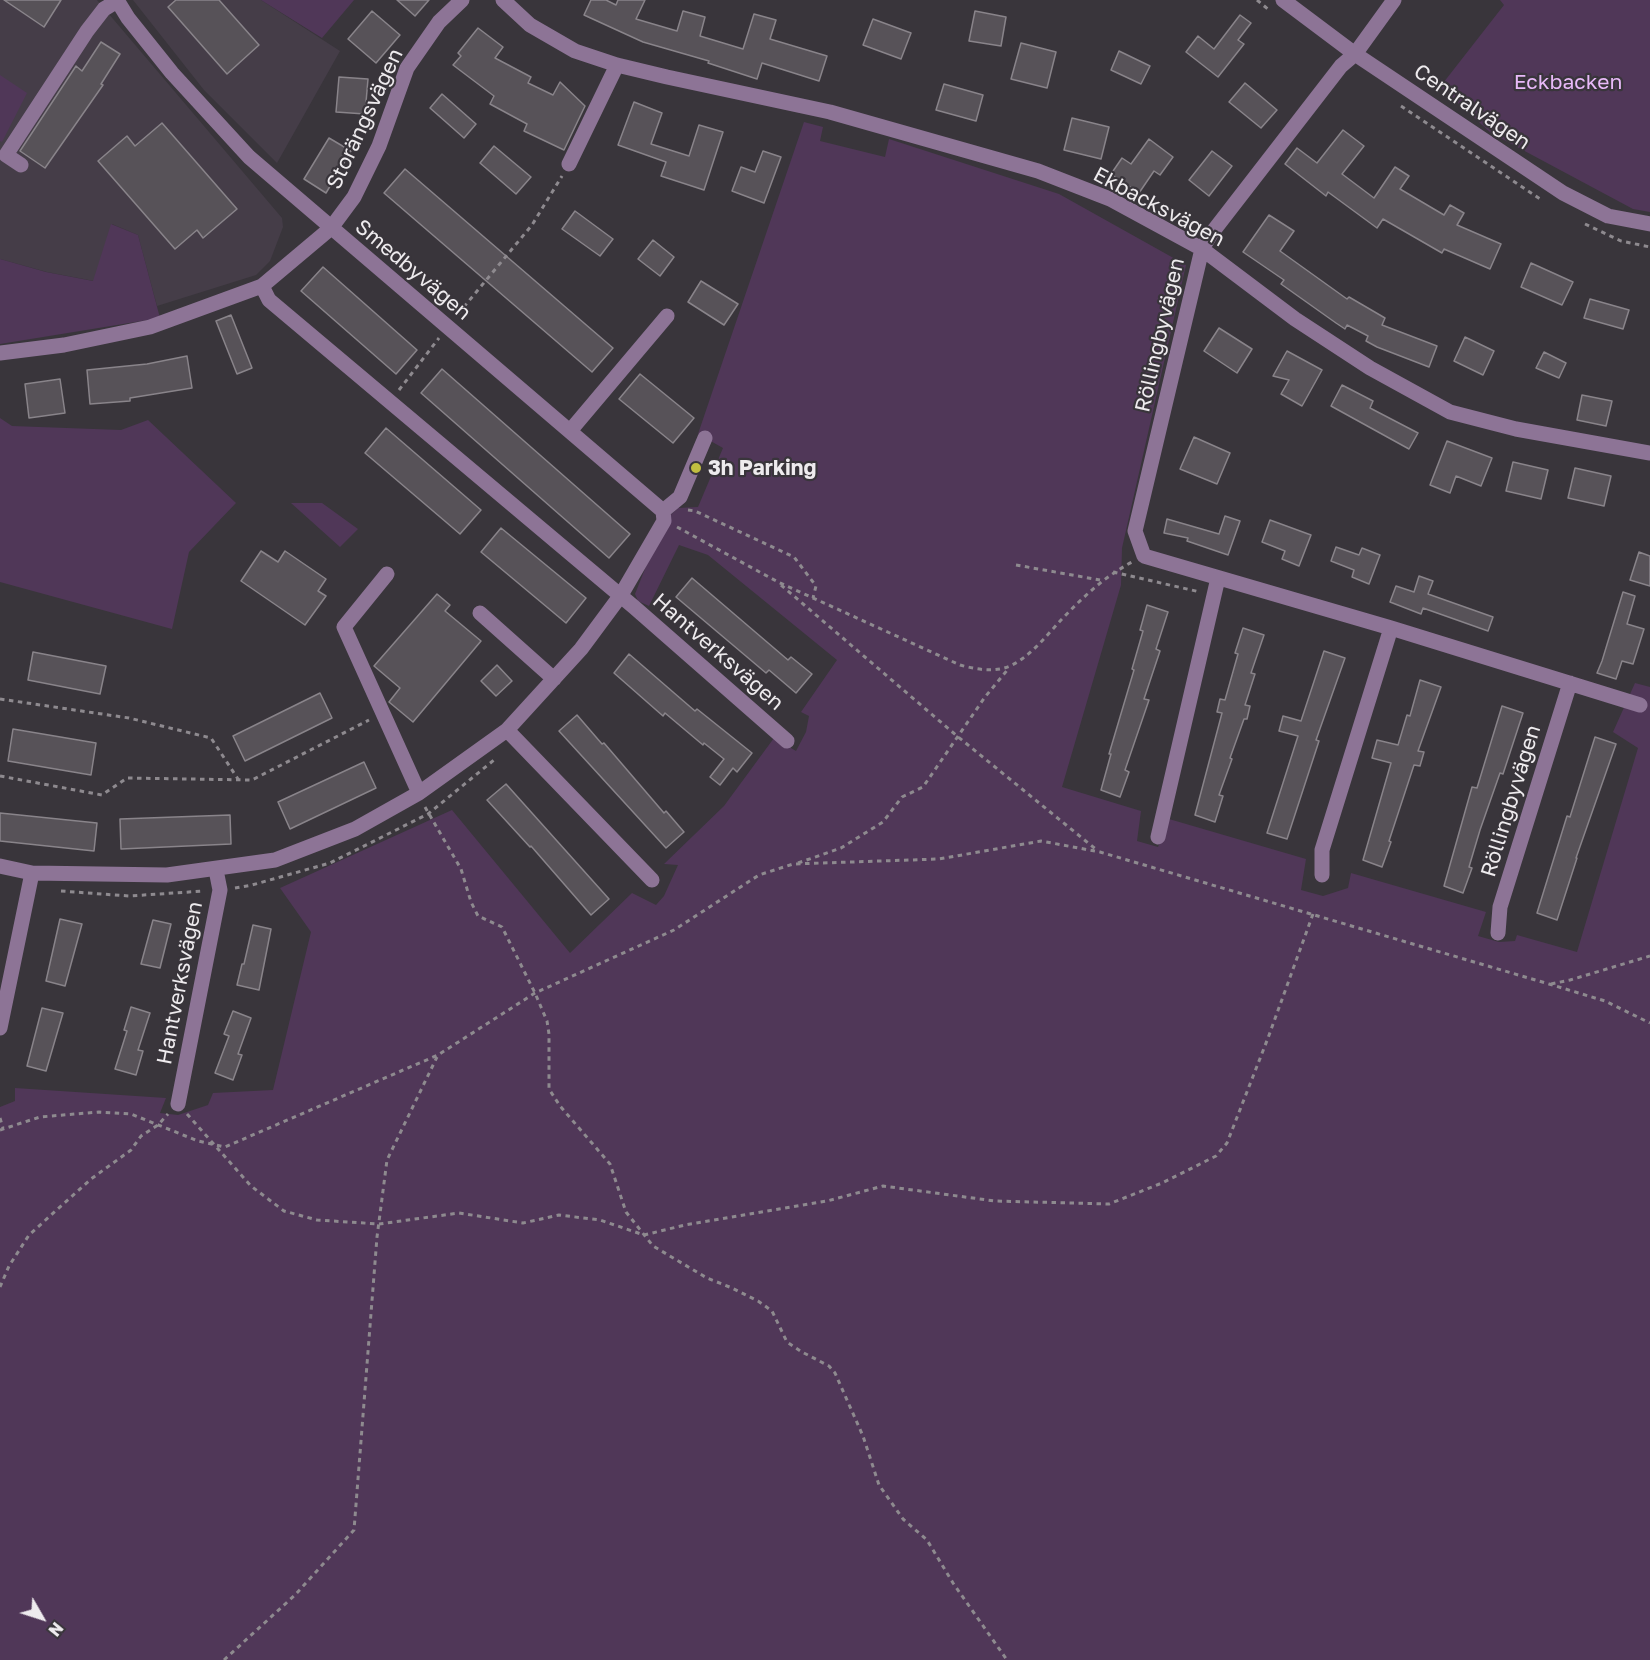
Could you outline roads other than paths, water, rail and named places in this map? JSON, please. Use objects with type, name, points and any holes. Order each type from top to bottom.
[{"type":"street","name":"Smedbyvägen","points":[[117,0],[128,18],[172,73],[249,157],[663,511]]},
{"type":"street","points":[[21,165],[6,155],[87,31],[104,9],[117,0]]},
{"type":"street","name":"Storängsvägen","points":[[0,353],[64,345],[150,327],[262,286],[331,228],[354,197],[380,146],[407,68],[439,22],[462,0]]},
{"type":"street","name":"Ekbacksvägen","points":[[503,0],[530,25],[575,51],[617,65],[830,112],[1038,171],[1110,199],[1202,249],[1295,319],[1370,368],[1450,412],[1516,429],[1650,453]]},
{"type":"street","name":"Centralvägen","points":[[1283,0],[1355,54],[1563,193],[1608,216],[1650,224]]},
{"type":"street","name":"Röllingbyvägen","points":[[1218,578],[1144,556],[1135,531],[1202,249],[1211,234],[1341,66],[1355,54],[1394,0]]},
{"type":"street","points":[[569,164],[617,65]]},
{"type":"street","points":[[262,286],[269,300],[621,595]]},
{"type":"street","points":[[570,430],[667,316]]},
{"type":"street","points":[[663,511],[680,496],[705,438]]},
{"type":"street","name":"Hantverksvägen","points":[[0,866],[32,873],[167,875],[216,870],[275,860],[355,829],[513,735],[621,595],[664,521],[663,511]]},
{"type":"street","points":[[387,574],[344,627],[419,793]]},
{"type":"street","points":[[1158,837],[1218,578],[1391,628],[1640,705]]},
{"type":"street","name":"Hantverksvägen","points":[[621,595],[787,741]]},
{"type":"street","points":[[480,613],[554,679]]},
{"type":"street","points":[[1322,875],[1322,850],[1391,628]]},
{"type":"street","name":"Röllingbyvägen","points":[[1498,933],[1500,907],[1570,682]]},
{"type":"street","points":[[513,735],[652,880]]},
{"type":"street","name":"Hantverksvägen","points":[[178,1104],[220,890],[216,870]]},
{"type":"street","points":[[0,1028],[27,888],[32,873]]},
{"type":"place","name":"3h Parking","points":[[696,468]]},
{"type":"park label","name":"Eckbacken","points":[[1568,82]]}]
